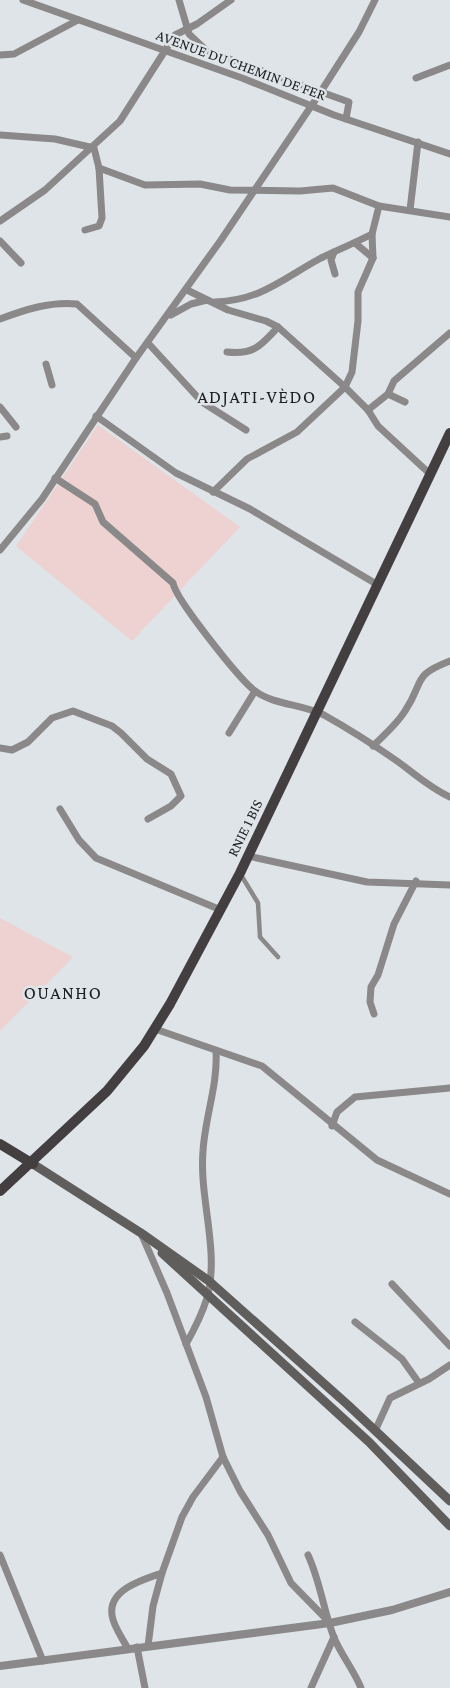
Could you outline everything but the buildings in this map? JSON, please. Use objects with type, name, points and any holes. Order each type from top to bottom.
[{"type":"main road","name":"RNIE 1 BIS","points":[[0,1191],[33,1164],[107,1091],[155,1029],[240,873],[450,433]]},
{"type":"main road","points":[[0,1144],[141,1233],[209,1281],[348,1404],[450,1501]]},
{"type":"main road","points":[[141,1233],[207,1297],[340,1415],[450,1526]]},
{"type":"street","name":"AVENUE DU CHEMIN DE FER","points":[[22,0],[346,119],[450,154]]},
{"type":"street","points":[[178,0],[187,29],[195,41],[207,51],[349,102],[346,119]]},
{"type":"street","points":[[0,221],[45,190],[94,148],[131,107],[163,51],[175,35],[231,0]]},
{"type":"street","points":[[0,550],[37,506],[136,358],[187,290],[320,93],[359,32],[375,0]]},
{"type":"street","points":[[0,55],[14,54],[78,20]]},
{"type":"street","points":[[416,78],[450,65]]},
{"type":"street","points":[[0,135],[55,139],[94,148]]},
{"type":"street","points":[[410,210],[418,142]]},
{"type":"street","points":[[85,230],[101,223],[99,168],[94,148]]},
{"type":"street","points":[[99,168],[145,185],[200,184],[230,190],[300,191],[333,188],[379,206],[450,217]]},
{"type":"street","points":[[213,492],[247,459],[297,432],[345,387],[352,372],[358,321],[358,292],[373,258],[372,234],[379,206]]},
{"type":"street","points":[[164,321],[176,311],[210,301],[241,301],[259,295],[334,252],[372,234]]},
{"type":"street","points":[[0,241],[21,263]]},
{"type":"street","points":[[355,243],[373,258]]},
{"type":"street","points":[[334,252],[331,260],[335,274]]},
{"type":"street","points":[[187,290],[278,327],[345,387],[368,410],[378,426],[430,474]]},
{"type":"street","points":[[0,319],[64,302],[76,304],[136,358]]},
{"type":"street","points":[[226,352],[250,353],[263,345],[278,327]]},
{"type":"street","points":[[368,410],[388,394],[394,381],[450,333]]},
{"type":"street","points":[[148,343],[202,402],[246,430]]},
{"type":"street","points":[[46,364],[52,385]]},
{"type":"street","points":[[388,394],[405,402]]},
{"type":"street","points":[[0,408],[16,427]]},
{"type":"street","points":[[96,416],[176,473],[250,509],[378,585]]},
{"type":"street","points":[[55,478],[95,504],[103,522],[173,583],[177,596],[189,608],[217,649],[255,691],[265,697],[317,712],[373,746],[425,784],[450,798]]},
{"type":"street","points":[[373,746],[405,712],[421,676],[428,670],[450,661]]},
{"type":"street","points":[[229,733],[255,691]]},
{"type":"street","points":[[0,748],[12,750],[28,742],[52,718],[66,711],[74,711],[112,726],[147,759],[171,774],[181,796],[171,806],[148,819]]},
{"type":"street","points":[[60,809],[79,840],[96,858],[221,910]]},
{"type":"street","points":[[248,856],[335,877],[367,882],[416,881],[450,885]]},
{"type":"street","points":[[240,873],[258,903],[260,937],[278,957]]},
{"type":"street","points":[[374,1014],[370,1002],[371,987],[378,975],[394,924],[416,881]]},
{"type":"street","points":[[155,1029],[262,1066],[276,1075],[332,1126],[377,1160],[450,1194]]},
{"type":"street","points":[[186,1344],[207,1297],[209,1281],[210,1259],[202,1151],[216,1082],[216,1051]]},
{"type":"street","points":[[332,1126],[337,1112],[355,1097],[450,1088]]},
{"type":"street","points":[[141,1233],[186,1344],[224,1456],[240,1491],[268,1535],[287,1577],[330,1623]]},
{"type":"street","points":[[392,1284],[450,1346]]},
{"type":"street","points":[[355,1322],[402,1359],[419,1383]]},
{"type":"street","points":[[375,1431],[390,1398],[450,1365]]},
{"type":"street","points":[[340,1415],[348,1404]]},
{"type":"street","points":[[383,1456],[390,1444]]},
{"type":"street","points":[[148,1646],[153,1606],[182,1517],[193,1497],[224,1456]]},
{"type":"street","points":[[308,1555],[325,1600],[333,1637],[352,1666],[361,1688]]},
{"type":"street","points":[[0,1556],[44,1661]]},
{"type":"street","points":[[145,1688],[132,1648],[112,1616],[112,1608],[127,1588],[162,1573]]},
{"type":"street","points":[[0,1666],[330,1623],[392,1610],[450,1592]]},
{"type":"street","points":[[311,1688],[333,1637]]},
{"type":"shaded area","points":[[98,425],[240,527],[132,641],[16,546]]},
{"type":"shaded area","points":[[0,918],[73,957],[0,1031]]},
{"type":"district","name":"ADJATI-VÈDO","points":[[257,397]]},
{"type":"district","name":"OUANHO","points":[[63,993]]}]
